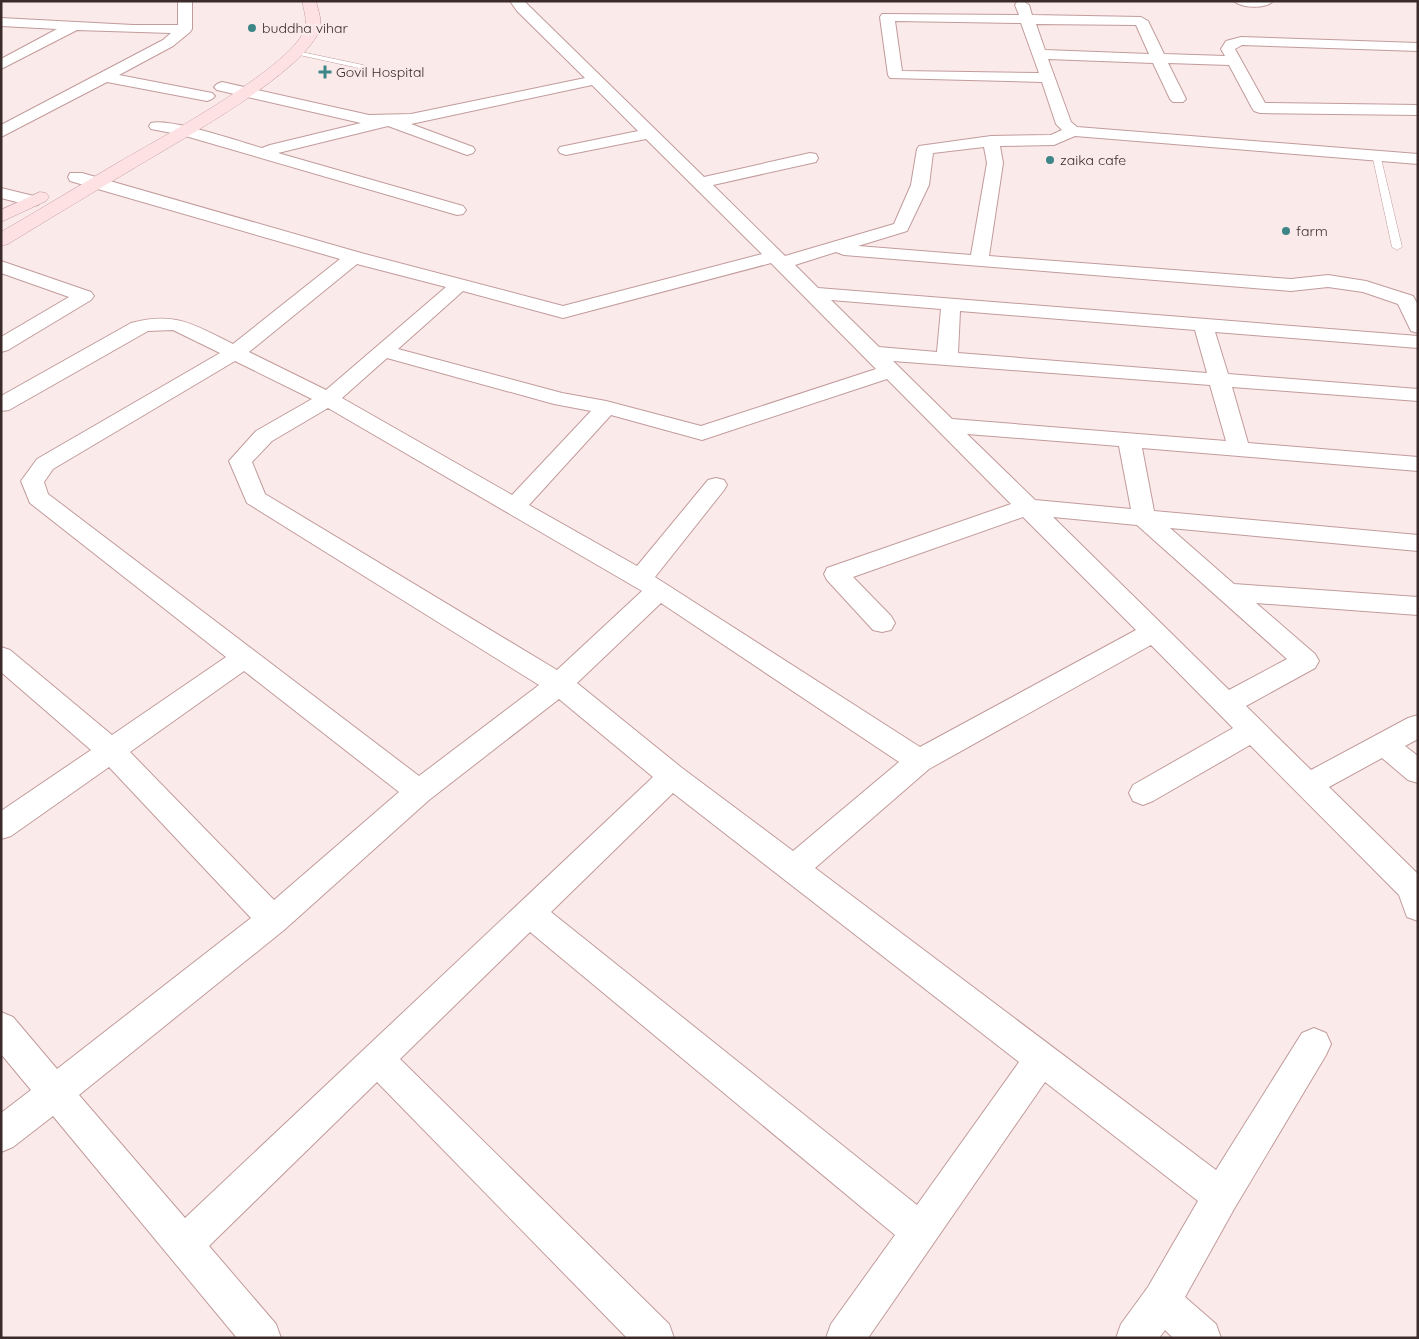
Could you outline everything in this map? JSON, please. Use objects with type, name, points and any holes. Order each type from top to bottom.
[{"type":"main road","points":[[1,240],[95,175],[184,131],[245,91],[295,52],[312,31],[313,17],[309,1]]},
{"type":"main road","points":[[190,106],[267,60],[284,46],[294,32]]},
{"type":"main road","points":[[141,136],[174,116]]},
{"type":"main road","points":[[1,217],[76,177]]},
{"type":"street","points":[[2,132],[168,43],[185,29],[186,1]]},
{"type":"street","points":[[518,1],[522,8],[1412,888],[1418,907]]},
{"type":"street","points":[[1021,1],[1064,124],[1073,131]]},
{"type":"street","points":[[1241,1],[1265,1]]},
{"type":"street","points":[[1048,78],[895,76],[887,17],[1141,21],[1178,99]]},
{"type":"street","points":[[1,22],[185,29]]},
{"type":"street","points":[[1,65],[72,26]]},
{"type":"street","points":[[1418,47],[1240,42],[1231,44],[1228,49],[1260,108],[1418,110]]},
{"type":"street","points":[[1039,54],[1233,61]]},
{"type":"street","points":[[106,77],[207,96]]},
{"type":"street","points":[[222,87],[369,120],[389,121],[411,119],[596,80]]},
{"type":"street","points":[[264,154],[276,148],[389,121],[468,150]]},
{"type":"street","points":[[157,126],[184,131],[457,210]]},
{"type":"street","points":[[76,177],[95,175],[354,256],[562,312],[833,248],[901,227],[920,186],[924,149],[991,141],[1054,140],[1073,131],[1376,154],[1418,159]]},
{"type":"street","points":[[566,150],[650,133]]},
{"type":"street","points":[[979,261],[995,163],[991,141]]},
{"type":"street","points":[[701,183],[810,158]]},
{"type":"street","points":[[1,194],[32,201]]},
{"type":"street","points":[[833,248],[898,256],[1291,285],[1328,281],[1366,287],[1406,300],[1418,326]]},
{"type":"street","points":[[354,256],[235,353],[44,464],[32,481],[38,498],[419,792]]},
{"type":"street","points":[[1,267],[84,296],[1,346]]},
{"type":"street","points":[[459,285],[328,399],[264,436],[240,461],[255,498],[559,684],[672,776],[1221,1196]]},
{"type":"street","points":[[812,293],[1418,342]]},
{"type":"street","points":[[946,359],[951,303]]},
{"type":"street","points":[[1,405],[138,327],[164,323],[178,325],[328,399],[650,584],[919,761]]},
{"type":"street","points":[[1203,324],[1239,449]]},
{"type":"street","points":[[384,351],[561,399],[606,407],[702,433],[890,371]]},
{"type":"street","points":[[872,353],[1418,395]]},
{"type":"street","points":[[515,506],[606,407]]},
{"type":"street","points":[[945,425],[1418,464]]},
{"type":"street","points":[[1129,440],[1144,518],[1306,661],[1226,704]]},
{"type":"street","points":[[1,1135],[273,920],[419,792],[559,684],[650,584],[716,485]]},
{"type":"street","points":[[882,623],[836,574],[1027,507],[1418,543]]},
{"type":"street","points":[[1228,592],[1418,606]]},
{"type":"street","points":[[793,869],[919,761],[1153,632]]},
{"type":"street","points":[[1,657],[111,751],[273,920]]},
{"type":"street","points":[[1,827],[245,657]]},
{"type":"street","points":[[1308,785],[1418,726]]},
{"type":"street","points":[[1143,793],[1252,730]]},
{"type":"street","points":[[1385,745],[1418,772]]},
{"type":"street","points":[[183,1245],[672,776]]},
{"type":"street","points":[[530,913],[921,1232]]},
{"type":"street","points":[[1,1028],[262,1338]]},
{"type":"street","points":[[1135,1338],[1162,1301],[1221,1196],[1314,1044]]},
{"type":"street","points":[[377,1059],[656,1338]]},
{"type":"street","points":[[845,1338],[1041,1059]]},
{"type":"street","points":[[1162,1301],[1202,1338]]},
{"type":"lane","points":[[295,52],[363,67]]},
{"type":"lane","points":[[1376,154],[1397,248]]},
{"type":"place","name":"buddha vihar","points":[[252,28]]},
{"type":"place","name":"Govil Hospital","points":[[325,72]]},
{"type":"place","name":"zaika cafe","points":[[1050,160]]},
{"type":"place","name":"farm","points":[[1286,231]]}]
